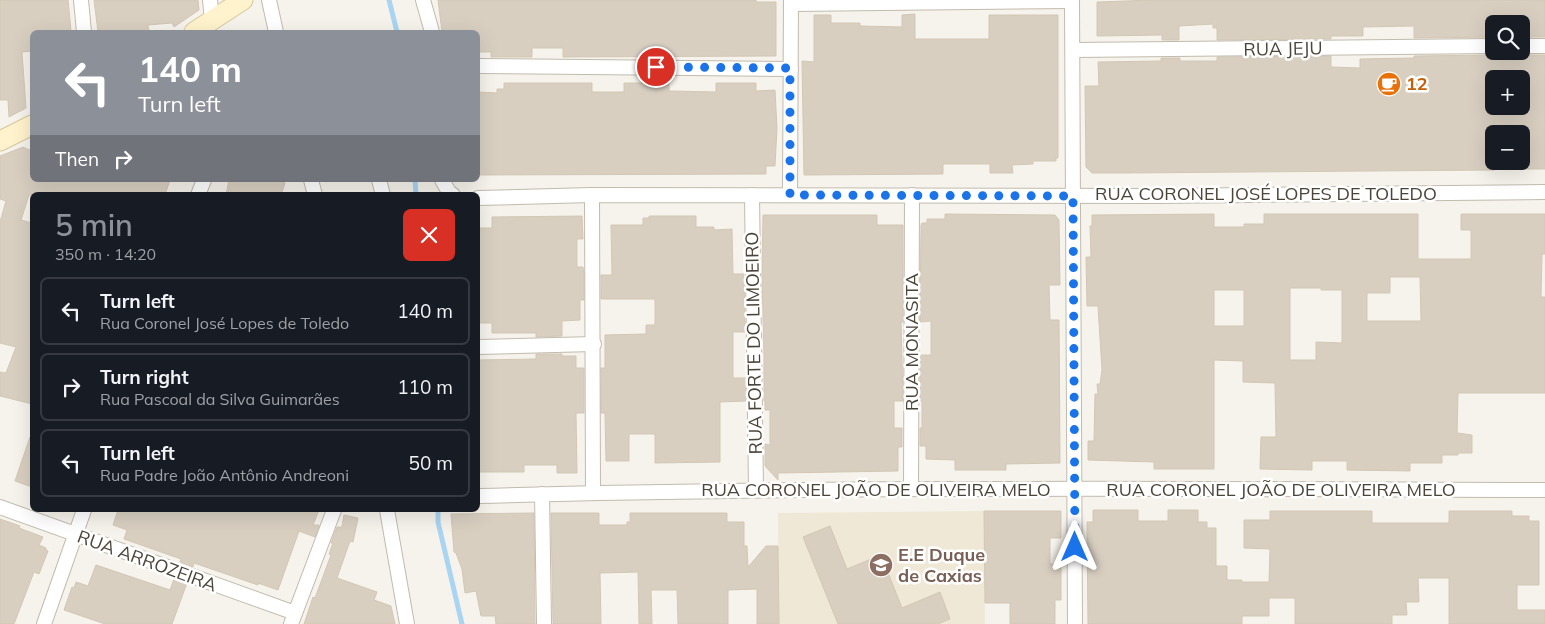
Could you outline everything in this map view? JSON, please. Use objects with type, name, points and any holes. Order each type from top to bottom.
[{"type":"main road","points":[[197,30],[243,0]]},
{"type":"main road","points":[[0,141],[30,126]]},
{"type":"street","points":[[81,0],[84,30]]},
{"type":"street","points":[[210,0],[212,21]]},
{"type":"street","points":[[269,0],[272,30]]},
{"type":"street","points":[[423,0],[431,30]]},
{"type":"street","points":[[790,195],[791,2],[1072,0],[1075,624]]},
{"type":"street","name":"RUA JEJU","points":[[1073,50],[1485,46]]},
{"type":"street","points":[[1530,46],[1545,46]]},
{"type":"street","points":[[480,66],[790,68]]},
{"type":"street","name":"RUA CORONEL JOSÉ LOPES DE TOLEDO","points":[[480,198],[592,195],[1073,196],[1545,192]]},
{"type":"street","points":[[592,195],[593,493]]},
{"type":"street","name":"RUA FORTE DO LIMOEIRO","points":[[752,195],[756,490]]},
{"type":"street","name":"RUA MONASITA","points":[[911,489],[912,195]]},
{"type":"street","points":[[480,347],[594,344]]},
{"type":"street","name":"RUA CORONEL JOÃO DE OLIVEIRA MELO","points":[[480,496],[911,489],[1545,490]]},
{"type":"street","points":[[542,494],[544,624]]},
{"type":"street","name":"RUA ARROZEIRA","points":[[0,507],[293,619]]},
{"type":"street","points":[[44,624],[83,512]]},
{"type":"street","points":[[293,619],[333,512]]},
{"type":"street","points":[[387,512],[407,624]]},
{"type":"shaded area","name":"E.E Duque de Caxias","points":[[984,511],[985,624],[779,624],[778,513]]},
{"type":"building","points":[[0,0],[68,0],[71,30],[30,30],[30,51],[22,52],[26,108],[9,117],[8,100],[0,100]]},
{"type":"building","points":[[94,0],[198,0],[199,10],[174,27],[172,23],[148,25],[149,30],[98,30]]},
{"type":"building","points":[[438,0],[756,0],[756,2],[776,2],[776,56],[563,57],[563,48],[532,48],[532,57],[491,57],[491,52],[480,52],[480,30],[442,30]]},
{"type":"building","points":[[1153,0],[1545,0],[1545,37],[1530,37],[1530,15],[1485,15],[1485,37],[1414,38],[1414,26],[1363,27],[1363,36],[1331,36],[1331,39],[1217,40],[1217,28],[1213,28],[1213,24],[1179,26],[1179,40],[1162,40],[1162,35],[1097,36],[1097,2]]},
{"type":"building","points":[[915,14],[915,39],[989,39],[989,15],[1058,15],[1058,158],[1056,158],[1056,161],[1033,161],[1033,164],[1012,165],[1013,173],[990,173],[990,164],[943,164],[943,174],[804,175],[802,61],[814,62],[814,15],[831,15],[831,23],[860,23],[860,26],[902,27],[902,15]]},
{"type":"building","points":[[1485,55],[1485,60],[1530,60],[1530,55],[1545,55],[1545,169],[1530,169],[1530,125],[1485,125],[1485,170],[1494,170],[1092,173],[1086,167],[1085,86],[1099,86],[1098,62],[1161,61],[1161,58],[1180,58],[1180,61],[1217,61],[1217,57],[1331,56],[1331,67],[1360,68],[1360,59],[1414,58],[1414,56]]},
{"type":"building","points":[[504,83],[592,83],[592,92],[624,92],[624,83],[669,83],[669,91],[716,92],[716,83],[756,83],[756,91],[775,90],[777,128],[775,166],[766,166],[766,174],[480,175],[480,92],[497,93],[497,89],[504,89]]},
{"type":"building","points":[[23,147],[30,150],[30,182],[169,182],[166,192],[30,192],[21,220],[30,222],[30,404],[0,396],[0,372],[6,373],[16,347],[0,343],[0,222],[6,201],[0,199],[0,156]]},
{"type":"building","points":[[229,182],[285,183],[282,192],[227,192]]},
{"type":"building","points":[[945,214],[1055,215],[1059,220],[1060,285],[1049,285],[1050,320],[1059,320],[1060,463],[1006,464],[1006,470],[955,470],[955,460],[926,459],[926,446],[920,446],[922,401],[920,401],[920,355],[931,355],[931,321],[920,322],[921,225],[922,223],[927,223],[927,219],[945,219]]},
{"type":"building","points":[[1214,214],[1214,227],[1244,227],[1244,224],[1264,224],[1264,214],[1418,214],[1418,259],[1471,259],[1471,230],[1461,230],[1461,214],[1545,214],[1545,254],[1542,254],[1541,297],[1545,297],[1545,393],[1458,393],[1457,433],[1472,435],[1472,453],[1442,455],[1442,463],[1410,463],[1410,471],[1347,470],[1347,461],[1312,461],[1312,470],[1260,469],[1261,437],[1276,437],[1275,383],[1243,382],[1243,361],[1214,360],[1214,469],[1154,469],[1154,462],[1088,460],[1088,441],[1094,441],[1095,394],[1098,394],[1097,384],[1100,384],[1102,370],[1098,306],[1087,306],[1086,257],[1091,257],[1090,226],[1092,226],[1092,215]],"holes":[[[1390,277],[1420,277],[1421,321],[1367,321],[1367,293],[1390,293]],[[1290,288],[1342,290],[1342,343],[1316,342],[1316,360],[1290,360]],[[1214,290],[1244,290],[1244,326],[1214,326]]]},
{"type":"building","points":[[763,215],[877,215],[877,225],[903,225],[903,322],[901,322],[903,401],[894,401],[894,428],[902,428],[902,447],[898,447],[898,471],[778,473],[778,480],[765,466],[765,444],[770,445],[770,410],[765,410],[764,401]]},
{"type":"building","points":[[582,216],[583,239],[577,239],[577,267],[583,267],[584,300],[580,300],[580,320],[562,321],[562,336],[536,337],[536,333],[492,333],[492,323],[480,323],[480,228],[492,228],[492,217]]},
{"type":"building","points":[[649,216],[696,216],[696,227],[714,227],[714,230],[732,229],[733,274],[744,274],[745,332],[733,332],[733,378],[746,378],[746,401],[720,402],[720,462],[655,463],[655,434],[629,434],[629,461],[606,461],[605,413],[601,413],[601,368],[605,368],[605,335],[646,334],[646,325],[655,325],[655,299],[601,299],[601,275],[612,275],[611,225],[643,225],[643,218],[649,218]]},
{"type":"building","points":[[536,354],[576,356],[576,368],[584,368],[584,413],[576,413],[577,473],[557,473],[557,465],[524,465],[524,472],[480,472],[480,360],[536,359]]},
{"type":"building","points":[[30,437],[30,486],[15,481]]},
{"type":"building","points":[[1093,510],[1138,510],[1138,521],[1168,521],[1168,510],[1198,510],[1198,522],[1207,522],[1207,528],[1216,528],[1216,566],[1227,566],[1227,580],[1242,580],[1242,582],[1269,582],[1270,549],[1244,548],[1244,520],[1270,520],[1270,511],[1372,511],[1372,523],[1449,523],[1449,511],[1512,511],[1512,516],[1529,516],[1529,521],[1539,521],[1539,585],[1517,585],[1517,610],[1545,610],[1545,624],[1449,624],[1449,578],[1418,578],[1419,602],[1406,602],[1407,615],[1392,615],[1392,624],[1295,624],[1295,598],[1269,598],[1269,616],[1242,616],[1242,624],[1088,624],[1087,522],[1093,522]]},
{"type":"building","points":[[984,511],[1061,511],[1061,538],[1050,538],[1050,564],[1061,564],[1061,600],[1055,600],[1055,624],[1010,624],[1010,603],[985,603]]},
{"type":"building","points":[[117,512],[318,512],[313,525],[319,525],[315,537],[299,531],[278,590],[194,563],[193,567],[180,562],[181,559],[124,539],[127,530],[113,525]]},
{"type":"building","points":[[534,513],[535,624],[496,624],[495,616],[481,616],[476,591],[465,593],[462,569],[454,552],[451,514]]},
{"type":"building","points":[[551,513],[599,513],[599,525],[627,525],[627,522],[630,522],[630,513],[727,513],[727,522],[744,522],[744,546],[747,546],[748,567],[766,546],[778,546],[779,624],[757,624],[757,589],[728,590],[728,624],[678,624],[677,590],[651,590],[652,624],[639,624],[638,572],[600,573],[601,624],[553,624]]},
{"type":"building","points":[[344,515],[358,518],[353,542],[350,541],[337,578],[377,592],[374,600],[391,606],[395,624],[304,624],[331,555],[329,554],[333,543],[331,543],[337,527],[342,527]]},
{"type":"building","points":[[0,519],[43,537],[39,545],[48,551],[39,574],[34,572],[14,624],[0,624]]},
{"type":"building","points":[[830,526],[847,569],[881,555],[902,608],[940,592],[950,619],[938,624],[838,624],[803,537]]},
{"type":"building","points":[[96,565],[170,590],[174,579],[187,583],[172,624],[105,624],[64,610],[72,587],[74,588],[76,582],[88,586]]},
{"type":"waterway","points":[[389,0],[396,30]]},
{"type":"waterway","points":[[415,182],[416,192]]},
{"type":"waterway","points":[[438,512],[438,522],[462,624]]},
{"type":"place","name":"12","points":[[1389,84]]},
{"type":"place","name":"E.E Duque de Caxias","points":[[881,565]]},
{"type":"route","points":[[656,67],[790,68],[790,195],[1073,196],[1075,547]]}]
